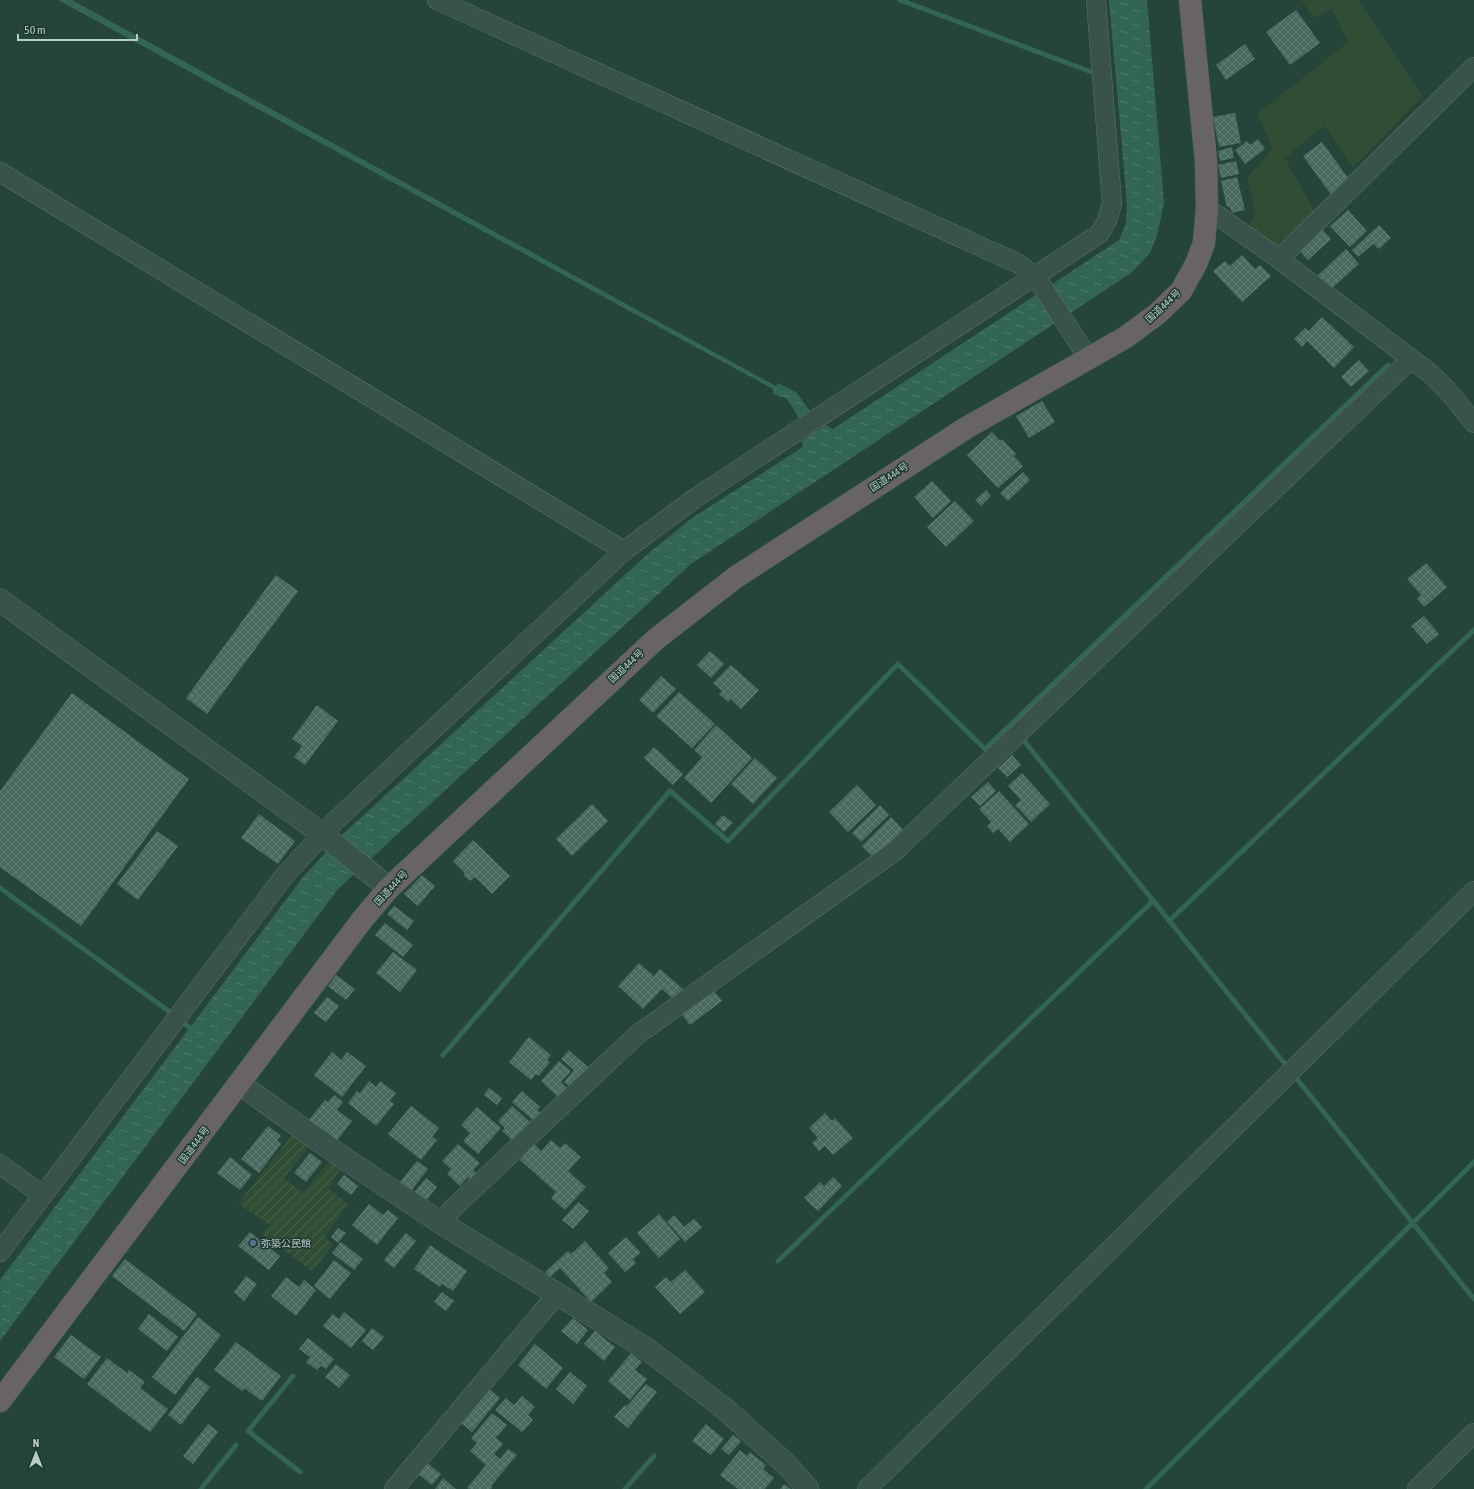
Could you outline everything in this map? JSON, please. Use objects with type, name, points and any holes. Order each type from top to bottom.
[{"type":"highway","name":"国道444号","points":[[0,1401],[362,920],[389,888],[656,639],[736,577],[966,428],[1089,359],[1139,328],[1157,314],[1181,291],[1196,264],[1204,243],[1207,208],[1206,161],[1190,0]]},
{"type":"street","points":[[437,0],[1019,264],[1037,279],[1070,332],[1089,359]]},
{"type":"street","points":[[0,1252],[285,875],[624,551],[695,498],[818,417],[1037,279],[1099,234],[1108,221],[1112,203],[1096,0]]},
{"type":"street","points":[[1279,259],[1474,67]]},
{"type":"street","points":[[0,172],[624,551]]},
{"type":"street","points":[[1207,208],[1279,259],[1430,374],[1448,391],[1474,423]]},
{"type":"street","points":[[441,1223],[452,1209],[638,1034],[895,851],[1410,360]]},
{"type":"street","points":[[0,600],[325,837],[389,888]]},
{"type":"street","points":[[867,1489],[1474,891]]},
{"type":"street","points":[[240,1084],[335,1152],[441,1223],[558,1293],[647,1349],[725,1408],[786,1464],[808,1489]]},
{"type":"street","points":[[0,1164],[42,1195]]},
{"type":"street","points":[[394,1489],[558,1293]]},
{"type":"street","points":[[1416,1489],[1474,1433]]},
{"type":"shaded area","points":[[1301,0],[1359,0],[1423,96],[1353,168],[1324,126],[1285,158],[1315,212],[1275,247],[1249,225],[1255,213],[1247,177],[1273,149],[1257,114],[1348,42],[1332,9],[1314,18]]},
{"type":"shaded area","points":[[293,1134],[309,1146],[284,1178],[303,1193],[330,1160],[341,1168],[328,1189],[349,1204],[324,1236],[333,1245],[312,1271],[262,1234],[269,1225],[238,1204]]},
{"type":"water","points":[[58,0],[72,0],[776,386],[778,383],[797,393],[810,411],[807,414],[818,431],[826,425],[833,429],[1119,240],[1126,223],[1127,204],[1109,0],[1147,0],[1164,203],[1157,236],[1150,253],[1131,273],[691,564],[338,889],[0,1341],[0,1280],[303,877],[340,837],[650,552],[692,518],[803,447],[802,441],[813,433],[803,416],[799,418],[787,399],[782,396],[781,398],[773,393],[773,389]]},
{"type":"building","points":[[1296,10],[1320,43],[1290,65],[1266,32]]},
{"type":"building","points":[[1245,44],[1255,59],[1226,80],[1216,65]]},
{"type":"building","points":[[1235,113],[1241,143],[1219,147],[1213,117]]},
{"type":"building","points":[[1258,139],[1265,149],[1245,164],[1235,150],[1247,141],[1250,145]]},
{"type":"building","points":[[1322,142],[1351,182],[1332,196],[1303,156]]},
{"type":"building","points":[[1232,147],[1234,158],[1220,161],[1218,151]]},
{"type":"building","points":[[1236,161],[1239,174],[1221,178],[1218,165]]},
{"type":"building","points":[[1237,177],[1245,210],[1232,213],[1230,207],[1227,207],[1221,181]]},
{"type":"building","points":[[1348,210],[1367,231],[1350,247],[1330,226]]},
{"type":"building","points":[[1379,225],[1391,238],[1379,249],[1373,244],[1358,257],[1352,250]]},
{"type":"building","points":[[1321,228],[1331,239],[1308,260],[1298,249]]},
{"type":"building","points":[[1346,249],[1359,264],[1330,290],[1317,276]]},
{"type":"building","points":[[1242,255],[1255,269],[1260,265],[1271,276],[1242,302],[1213,271],[1225,261],[1230,266]]},
{"type":"building","points":[[1322,317],[1354,347],[1334,368],[1307,341],[1302,347],[1294,339],[1305,328],[1309,331]]},
{"type":"building","points":[[1359,360],[1369,371],[1351,387],[1341,377]]},
{"type":"building","points":[[1042,401],[1055,422],[1029,438],[1016,416]]},
{"type":"building","points":[[992,432],[1000,441],[1002,439],[1016,454],[1014,456],[1023,466],[998,488],[967,455]]},
{"type":"building","points":[[1023,472],[1030,480],[1008,501],[1000,493]]},
{"type":"building","points":[[932,481],[951,501],[933,518],[914,497]]},
{"type":"building","points":[[986,490],[991,496],[981,506],[975,500]]},
{"type":"building","points":[[955,501],[974,521],[946,547],[927,527]]},
{"type":"building","points":[[1426,563],[1447,587],[1424,607],[1417,599],[1421,595],[1407,579]]},
{"type":"building","points":[[276,575],[298,591],[207,714],[186,698]]},
{"type":"building","points":[[1424,616],[1439,634],[1427,644],[1411,626]]},
{"type":"building","points":[[710,651],[724,664],[711,678],[697,665]]},
{"type":"building","points":[[731,665],[759,690],[741,709],[731,699],[728,702],[719,694],[722,691],[713,683]]},
{"type":"building","points":[[661,676],[676,689],[653,713],[639,700]]},
{"type":"building","points":[[679,692],[715,724],[692,748],[656,716]]},
{"type":"building","points":[[72,693],[189,779],[81,926],[0,867],[0,791]]},
{"type":"building","points":[[317,705],[338,721],[305,765],[294,757],[302,746],[292,739]]},
{"type":"building","points":[[716,725],[752,758],[711,803],[684,778],[702,757],[694,750]]},
{"type":"building","points":[[654,747],[683,774],[673,785],[644,758]]},
{"type":"building","points":[[1012,755],[1021,765],[1007,777],[998,768]]},
{"type":"building","points":[[755,758],[777,778],[753,804],[731,784]]},
{"type":"building","points":[[1022,773],[1050,804],[1031,822],[1015,805],[1021,800],[1008,786]]},
{"type":"building","points":[[988,782],[996,791],[980,806],[971,797]]},
{"type":"building","points":[[857,785],[876,805],[848,832],[829,812]]},
{"type":"building","points":[[999,791],[1029,824],[1010,842],[998,829],[993,833],[987,826],[991,822],[979,809]]},
{"type":"building","points":[[592,804],[608,821],[572,856],[556,839]]},
{"type":"building","points":[[880,805],[889,815],[861,842],[852,833]]},
{"type":"building","points":[[259,814],[295,841],[278,864],[241,838]]},
{"type":"building","points":[[723,815],[733,823],[724,832],[715,824]]},
{"type":"building","points":[[891,817],[903,830],[874,858],[862,846]]},
{"type":"building","points":[[157,831],[178,846],[138,900],[117,884]]},
{"type":"building","points":[[473,840],[510,876],[492,894],[475,877],[470,881],[463,875],[465,873],[453,861]]},
{"type":"building","points":[[422,875],[435,886],[418,906],[404,894]]},
{"type":"building","points":[[394,906],[414,921],[407,930],[387,914]]},
{"type":"building","points":[[385,923],[413,945],[403,957],[375,935]]},
{"type":"building","points":[[393,952],[417,970],[400,992],[376,973]]},
{"type":"building","points":[[639,963],[654,976],[660,969],[683,989],[672,998],[662,989],[643,1009],[618,986]]},
{"type":"building","points":[[336,975],[355,989],[346,1000],[328,986]]},
{"type":"building","points":[[713,990],[722,1001],[690,1025],[681,1013]]},
{"type":"building","points":[[327,997],[339,1006],[326,1022],[314,1013]]},
{"type":"building","points":[[529,1037],[551,1055],[547,1060],[550,1062],[539,1076],[536,1074],[531,1080],[509,1062]]},
{"type":"building","points":[[569,1050],[589,1068],[571,1088],[564,1082],[574,1070],[561,1059]]},
{"type":"building","points":[[332,1052],[341,1060],[347,1052],[366,1066],[342,1097],[314,1075]]},
{"type":"building","points":[[559,1061],[571,1071],[561,1082],[568,1089],[559,1098],[541,1081]]},
{"type":"building","points":[[369,1081],[376,1087],[380,1081],[396,1093],[390,1101],[394,1104],[376,1126],[348,1103],[357,1091],[360,1093]]},
{"type":"building","points":[[489,1088],[502,1098],[497,1105],[484,1095]]},
{"type":"building","points":[[522,1091],[540,1107],[537,1110],[541,1113],[534,1121],[512,1102]]},
{"type":"building","points":[[334,1095],[343,1102],[337,1110],[352,1121],[336,1142],[308,1121],[325,1100],[328,1102]]},
{"type":"building","points":[[411,1106],[439,1128],[432,1137],[437,1140],[421,1160],[388,1134]]},
{"type":"building","points":[[512,1106],[530,1122],[513,1141],[502,1131],[505,1128],[498,1121]]},
{"type":"building","points":[[477,1107],[501,1128],[478,1154],[463,1141],[470,1133],[461,1125]]},
{"type":"building","points":[[825,1113],[832,1121],[835,1118],[853,1138],[833,1155],[825,1146],[819,1151],[812,1143],[818,1138],[809,1128]]},
{"type":"building","points":[[268,1126],[281,1136],[277,1140],[281,1144],[259,1173],[241,1159]]},
{"type":"building","points":[[551,1140],[560,1148],[565,1143],[581,1157],[568,1171],[586,1187],[565,1210],[551,1198],[556,1192],[520,1160],[534,1144],[541,1151]]},
{"type":"building","points":[[458,1144],[480,1163],[473,1170],[476,1173],[470,1179],[468,1177],[460,1186],[447,1174],[451,1169],[442,1161]]},
{"type":"building","points":[[310,1153],[322,1162],[306,1182],[294,1173]]},
{"type":"building","points":[[230,1157],[252,1175],[240,1190],[217,1173]]},
{"type":"building","points":[[417,1161],[428,1169],[410,1192],[399,1183]]},
{"type":"building","points":[[344,1175],[358,1186],[351,1195],[337,1184]]},
{"type":"building","points":[[833,1177],[842,1186],[818,1211],[804,1198],[820,1182],[824,1186]]},
{"type":"building","points":[[426,1178],[437,1187],[424,1203],[413,1194]]},
{"type":"building","points":[[578,1202],[589,1211],[573,1229],[562,1220]]},
{"type":"building","points":[[369,1204],[383,1215],[388,1210],[398,1218],[377,1245],[352,1225]]},
{"type":"building","points":[[659,1214],[680,1239],[659,1258],[637,1233]]},
{"type":"building","points":[[674,1215],[684,1227],[694,1219],[702,1227],[685,1242],[667,1222]]},
{"type":"building","points":[[338,1228],[346,1233],[338,1243],[331,1237]]},
{"type":"building","points":[[250,1232],[280,1256],[269,1270],[238,1246]]},
{"type":"building","points":[[406,1233],[416,1241],[394,1268],[384,1260]]},
{"type":"building","points":[[626,1237],[641,1253],[633,1259],[636,1263],[625,1272],[608,1253]]},
{"type":"building","points":[[585,1241],[609,1268],[604,1273],[612,1282],[591,1302],[560,1268],[550,1277],[545,1272],[568,1251],[571,1254]]},
{"type":"building","points":[[341,1242],[363,1259],[354,1270],[332,1253]]},
{"type":"building","points":[[430,1245],[467,1271],[453,1291],[442,1284],[440,1287],[414,1269]]},
{"type":"building","points":[[125,1259],[197,1314],[184,1331],[112,1276]]},
{"type":"building","points":[[334,1260],[351,1273],[330,1299],[314,1286]]},
{"type":"building","points":[[685,1270],[705,1292],[680,1314],[655,1287],[666,1277],[671,1282]]},
{"type":"building","points":[[246,1276],[257,1284],[244,1301],[234,1292]]},
{"type":"building","points":[[286,1277],[299,1287],[304,1280],[316,1290],[296,1316],[271,1296]]},
{"type":"building","points":[[442,1292],[454,1301],[446,1311],[434,1302]]},
{"type":"building","points":[[344,1312],[366,1330],[351,1348],[323,1326],[333,1314],[339,1319]]},
{"type":"building","points":[[149,1314],[178,1337],[167,1351],[138,1329]]},
{"type":"building","points":[[198,1317],[221,1335],[175,1395],[152,1377]]},
{"type":"building","points":[[573,1318],[588,1330],[577,1344],[561,1331]]},
{"type":"building","points":[[372,1328],[384,1337],[373,1350],[362,1341]]},
{"type":"building","points":[[595,1331],[615,1347],[604,1361],[584,1344]]},
{"type":"building","points":[[71,1335],[101,1357],[84,1379],[54,1357]]},
{"type":"building","points":[[308,1338],[334,1359],[326,1369],[321,1366],[317,1370],[306,1362],[310,1357],[299,1349]]},
{"type":"building","points":[[236,1342],[281,1376],[262,1401],[244,1388],[242,1391],[214,1370]]},
{"type":"building","points":[[535,1344],[563,1368],[546,1389],[518,1365]]},
{"type":"building","points":[[631,1353],[642,1362],[635,1370],[647,1379],[630,1400],[608,1381]]},
{"type":"building","points":[[107,1358],[127,1373],[129,1370],[145,1382],[140,1388],[168,1409],[150,1432],[87,1384]]},
{"type":"building","points":[[336,1364],[350,1375],[339,1388],[325,1377]]},
{"type":"building","points":[[570,1372],[587,1386],[573,1404],[556,1389]]},
{"type":"building","points":[[197,1377],[210,1387],[181,1425],[168,1415]]},
{"type":"building","points":[[646,1384],[657,1392],[628,1428],[614,1417],[625,1405],[627,1406]]},
{"type":"building","points":[[488,1388],[500,1398],[472,1432],[460,1422]]},
{"type":"building","points":[[522,1396],[535,1407],[528,1415],[533,1420],[522,1432],[495,1410],[506,1398],[514,1405]]},
{"type":"building","points":[[492,1413],[507,1425],[496,1438],[503,1444],[494,1454],[500,1459],[508,1449],[517,1455],[491,1486],[493,1487],[491,1489],[469,1489],[467,1488],[486,1465],[470,1451],[477,1443],[471,1438]]},
{"type":"building","points":[[208,1424],[218,1432],[193,1464],[183,1456]]},
{"type":"building","points":[[706,1424],[724,1439],[711,1455],[692,1441]]},
{"type":"building","points":[[733,1435],[741,1441],[729,1455],[721,1449]]},
{"type":"building","points":[[740,1450],[747,1456],[750,1452],[766,1465],[763,1469],[774,1478],[765,1489],[738,1489],[720,1475]]},
{"type":"building","points":[[426,1462],[441,1474],[432,1485],[417,1473]]},
{"type":"building","points":[[443,1478],[456,1489],[435,1489]]},
{"type":"building","points":[[784,1484],[791,1489],[780,1489]]},
{"type":"waterway","points":[[900,0],[1094,73]]},
{"type":"waterway","points":[[443,1055],[670,791],[728,841],[898,664],[985,749],[1388,365]]},
{"type":"waterway","points":[[1169,921],[1474,630]]},
{"type":"waterway","points":[[1025,742],[1285,1064]]},
{"type":"waterway","points":[[0,888],[174,1015]]},
{"type":"waterway","points":[[778,1261],[1153,901]]},
{"type":"waterway","points":[[180,1020],[194,1031]]},
{"type":"waterway","points":[[1297,1079],[1474,1299]]},
{"type":"waterway","points":[[1146,1489],[1474,1162]]},
{"type":"waterway","points":[[293,1376],[248,1431],[300,1472]]},
{"type":"waterway","points":[[201,1489],[236,1445]]},
{"type":"waterway","points":[[625,1489],[654,1456]]},
{"type":"place","name":"弥築公民館","points":[[253,1243]]}]
